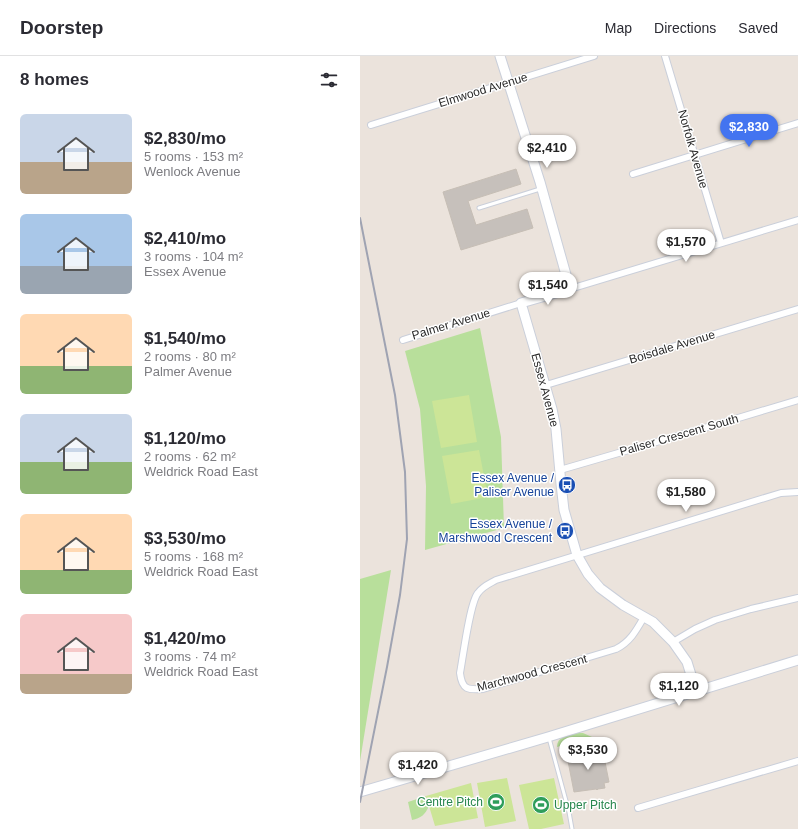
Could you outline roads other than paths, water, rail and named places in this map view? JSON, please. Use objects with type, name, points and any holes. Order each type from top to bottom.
[{"type":"street","points":[[500,56],[542,188],[570,289]]},
{"type":"street","name":"Elmwood Avenue","points":[[371,125],[594,56]]},
{"type":"street","name":"Norfolk Avenue","points":[[665,56],[721,243]]},
{"type":"street","points":[[633,174],[798,124]]},
{"type":"street","name":"Palmer Avenue","points":[[403,340],[520,303],[798,220]]},
{"type":"street","name":"Essex Avenue","points":[[520,303],[546,385],[556,429],[564,510],[577,555],[588,574],[600,588],[623,605],[654,622],[673,642],[687,662],[696,691]]},
{"type":"street","name":"Boisdale Avenue","points":[[546,385],[798,309]]},
{"type":"street","name":"Paliser Crescent South","points":[[560,470],[798,400]]},
{"type":"street","points":[[577,555],[781,493],[798,492]]},
{"type":"street","name":"Marchwood Crescent","points":[[577,555],[496,580],[485,585],[477,594],[472,606],[460,673],[461,681],[464,687],[471,690],[483,689],[616,649],[625,644],[633,635],[644,617]]},
{"type":"street","points":[[673,642],[695,629],[715,620],[798,598]]},
{"type":"street","points":[[360,792],[798,660]]},
{"type":"street","points":[[638,808],[798,761]]},
{"type":"lane","points":[[479,208],[542,188]]},
{"type":"lane","points":[[548,736],[569,812],[572,829]]},
{"type":"railway","points":[[360,218],[395,395],[405,472],[407,539],[400,595],[360,802]]},
{"type":"place","name":"Essex Avenue / Paliser Avenue","points":[[567,485]]},
{"type":"place","name":"Essex Avenue / Marshwood Crescent","points":[[565,531]]},
{"type":"place","name":"Centre Pitch","points":[[496,802]]},
{"type":"place","name":"Upper Pitch","points":[[541,805]]}]
